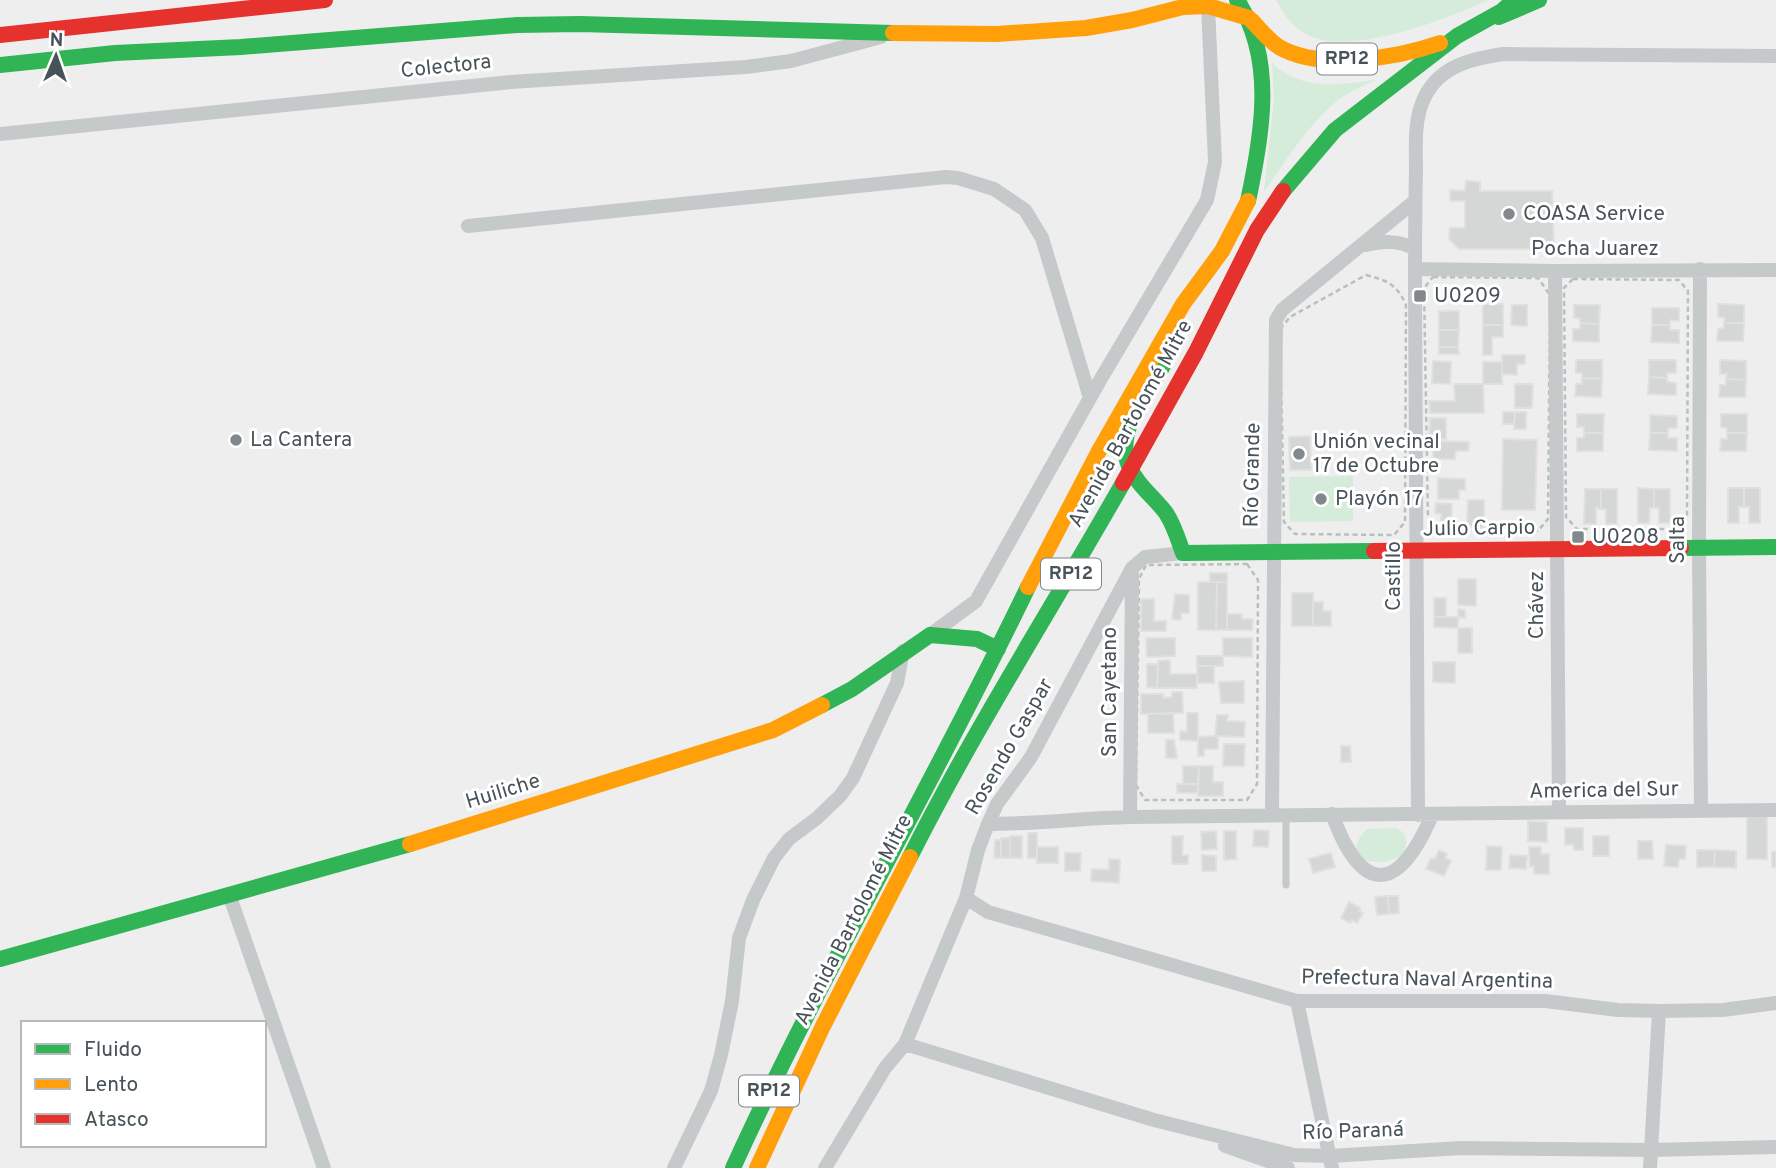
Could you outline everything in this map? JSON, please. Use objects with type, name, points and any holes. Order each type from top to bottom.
[{"type":"street","points":[[0,35],[325,0]]},
{"type":"street","name":"Avenida Bartolomé Mitre","points":[[733,1168],[894,845],[998,649],[1041,559],[1098,451],[1176,316],[1234,232],[1247,205],[1255,173],[1264,83],[1249,18],[1237,0]]},
{"type":"street","name":"Avenida Bartolomé Mitre","points":[[757,1168],[823,1026],[942,793],[1130,471],[1196,352],[1257,230],[1287,186],[1335,130],[1457,36],[1514,0]]},
{"type":"street","points":[[1457,36],[1539,0]]},
{"type":"street","points":[[930,635],[976,601],[1090,398],[1200,215],[1210,191],[1215,162],[1208,6]]},
{"type":"street","points":[[0,65],[115,53],[241,47],[517,25],[580,24],[894,34],[997,34],[1086,28],[1183,7],[1208,6],[1249,18]]},
{"type":"street","name":"RP12","points":[[1249,18],[1281,48],[1307,58],[1330,60],[1377,57],[1433,46],[1457,36]]},
{"type":"street","name":"Colectora","points":[[0,134],[511,82],[746,67],[791,61],[894,34]]},
{"type":"street","name":"Castillo","points":[[1425,815],[1415,551],[1415,201],[1417,127],[1422,104],[1431,85],[1448,69],[1478,57],[1503,54],[1776,56]]},
{"type":"street","points":[[468,226],[946,177],[958,178],[994,189],[1025,211],[1042,238],[1090,398]]},
{"type":"street","name":"Río Grande","points":[[1279,815],[1273,553],[1279,466],[1276,320],[1282,310],[1415,201]]},
{"type":"street","points":[[1361,246],[1382,241],[1406,244],[1415,249]]},
{"type":"street","name":"Pocha Juarez","points":[[1415,269],[1776,270]]},
{"type":"street","name":"Salta","points":[[1700,270],[1701,810]]},
{"type":"street","name":"Chávez","points":[[1555,271],[1559,812]]},
{"type":"street","points":[[1132,568],[1145,557],[1183,553],[1167,515],[1130,471],[1126,455],[1127,436],[1137,410],[1166,360],[1176,330],[1176,316]]},
{"type":"street","name":"Julio Carpio","points":[[1183,553],[1776,547]]},
{"type":"street","name":"San Cayetano","points":[[1130,817],[1132,568]]},
{"type":"street","name":"Rosendo Gaspar","points":[[825,1168],[885,1068],[905,1044],[965,898],[988,824],[998,804],[1031,757],[1132,568]]},
{"type":"street","points":[[930,635],[977,639],[998,649]]},
{"type":"street","name":"Huiliche","points":[[0,959],[373,855],[772,730],[852,689],[903,651],[930,635]]},
{"type":"street","points":[[674,1168],[706,1102],[714,1079],[732,1001],[739,938],[753,900],[774,858],[789,839],[817,818],[840,796],[853,778],[897,683],[903,651]]},
{"type":"street","name":"America del Sur","points":[[988,824],[1034,824],[1130,817],[1776,810]]},
{"type":"street","points":[[1332,814],[1340,838],[1352,858],[1368,872],[1380,874],[1400,869],[1418,842],[1425,815]]},
{"type":"street","points":[[229,894],[324,1168]]},
{"type":"street","name":"Prefectura Naval Argentina","points":[[965,898],[988,912],[1297,1001],[1545,1001],[1618,1010],[1659,1011],[1723,1010],[1776,1003]]},
{"type":"street","points":[[1297,1001],[1331,1162]]},
{"type":"street","points":[[1650,1168],[1659,1011]]},
{"type":"street","name":"Río Paraná","points":[[905,1044],[1154,1120],[1331,1162],[1461,1149],[1650,1150],[1776,1147]]},
{"type":"street","points":[[1154,1120],[1288,1168]]},
{"type":"lane","points":[[1279,815],[1286,885]]},
{"type":"path","points":[[1366,275],[1393,284],[1401,292],[1406,304],[1405,522],[1394,534],[1295,534],[1284,522],[1279,466],[1280,329],[1290,317],[1366,275]]},
{"type":"path","points":[[1433,277],[1538,278],[1550,295],[1548,519],[1538,531],[1438,531],[1428,519],[1424,288],[1433,277]]},
{"type":"path","points":[[1573,279],[1679,280],[1688,291],[1687,516],[1676,529],[1577,529],[1566,517],[1564,288],[1573,279]]},
{"type":"path","points":[[1146,565],[1247,565],[1258,580],[1257,784],[1247,800],[1145,800],[1136,785],[1139,579],[1146,565]]},
{"type":"green space","points":[[1276,0],[1488,0],[1423,26],[1370,39],[1345,41],[1322,40],[1304,33],[1288,18]]},
{"type":"green space","points":[[1272,63],[1296,78],[1320,84],[1375,80],[1341,98],[1319,118],[1264,192],[1274,98]]},
{"type":"green space","name":"Playón 17","points":[[1353,476],[1353,521],[1290,522],[1289,477]]},
{"type":"green space","points":[[1397,828],[1406,840],[1403,856],[1385,862],[1361,861],[1357,844],[1367,829]]},
{"type":"building","name":"COASA Service","points":[[1466,181],[1480,182],[1480,191],[1552,191],[1554,249],[1459,249],[1449,239],[1450,228],[1465,228],[1465,201],[1450,201],[1450,190],[1465,191]]},
{"type":"building","points":[[1483,304],[1503,304],[1503,325],[1483,325]]},
{"type":"building","points":[[1718,304],[1744,305],[1744,323],[1724,323],[1725,318],[1718,317]]},
{"type":"building","points":[[1512,305],[1527,305],[1527,326],[1511,325]]},
{"type":"building","points":[[1574,305],[1600,305],[1599,324],[1580,323],[1580,318],[1574,318]]},
{"type":"building","points":[[1652,308],[1679,308],[1679,321],[1670,320],[1670,325],[1652,325]]},
{"type":"building","points":[[1439,311],[1459,311],[1459,330],[1439,330]]},
{"type":"building","points":[[1580,323],[1599,324],[1599,342],[1573,341],[1573,329],[1580,329]]},
{"type":"building","points":[[1724,323],[1744,323],[1743,341],[1717,341],[1718,329],[1724,328]]},
{"type":"building","points":[[1483,325],[1503,325],[1503,337],[1492,337],[1492,355],[1483,355]]},
{"type":"building","points":[[1652,325],[1670,325],[1670,330],[1679,330],[1679,343],[1651,342]]},
{"type":"building","points":[[1439,330],[1459,330],[1458,347],[1439,347]]},
{"type":"building","points":[[1439,347],[1458,347],[1459,354],[1439,354]]},
{"type":"building","points":[[1502,355],[1525,355],[1525,364],[1517,364],[1517,375],[1502,374]]},
{"type":"building","points":[[1576,360],[1602,360],[1602,379],[1582,378],[1582,373],[1576,373]]},
{"type":"building","points":[[1649,360],[1676,360],[1676,373],[1667,373],[1667,378],[1649,377]]},
{"type":"building","points":[[1720,360],[1746,361],[1746,380],[1726,379],[1727,374],[1720,374]]},
{"type":"building","points":[[1433,361],[1451,362],[1450,384],[1432,383]]},
{"type":"building","points":[[1483,362],[1502,362],[1502,384],[1483,384]]},
{"type":"building","points":[[1649,377],[1667,378],[1667,382],[1676,383],[1676,395],[1648,394]]},
{"type":"building","points":[[1582,378],[1602,379],[1601,397],[1575,396],[1576,384],[1582,384]]},
{"type":"building","points":[[1726,379],[1746,380],[1745,397],[1719,397],[1720,385],[1726,385]]},
{"type":"building","points":[[1454,384],[1483,384],[1484,413],[1430,413],[1429,401],[1455,401]]},
{"type":"building","points":[[1515,384],[1533,384],[1532,408],[1515,408]]},
{"type":"building","points":[[1503,412],[1515,412],[1514,424],[1503,424]]},
{"type":"building","points":[[1515,412],[1526,412],[1526,429],[1514,429]]},
{"type":"building","points":[[1577,414],[1604,414],[1603,433],[1584,433],[1584,427],[1577,427]]},
{"type":"building","points":[[1721,414],[1747,414],[1747,433],[1727,433],[1727,428],[1721,427]]},
{"type":"building","points":[[1650,415],[1677,416],[1677,428],[1668,428],[1668,433],[1650,433]]},
{"type":"building","points":[[1430,418],[1446,418],[1446,439],[1429,438]]},
{"type":"building","points":[[1584,433],[1603,433],[1603,451],[1577,451],[1577,438],[1584,438]]},
{"type":"building","points":[[1650,433],[1668,433],[1668,438],[1677,438],[1677,451],[1649,450]]},
{"type":"building","points":[[1727,433],[1747,433],[1746,451],[1720,451],[1721,439],[1727,439]]},
{"type":"building","points":[[1310,436],[1311,470],[1290,470],[1289,437]]},
{"type":"building","points":[[1503,439],[1537,440],[1535,510],[1502,510]]},
{"type":"building","points":[[1431,441],[1469,442],[1468,451],[1456,451],[1455,459],[1434,459]]},
{"type":"building","points":[[1438,478],[1465,479],[1465,490],[1459,490],[1459,499],[1438,499]]},
{"type":"building","points":[[1638,488],[1654,489],[1654,508],[1650,508],[1649,523],[1638,523]]},
{"type":"building","points":[[1728,488],[1744,488],[1744,507],[1739,507],[1739,523],[1728,523]]},
{"type":"building","points":[[1744,488],[1760,488],[1760,523],[1749,523],[1749,507],[1744,507]]},
{"type":"building","points":[[1585,489],[1601,489],[1601,509],[1596,508],[1596,524],[1584,524]]},
{"type":"building","points":[[1601,489],[1617,489],[1617,524],[1606,524],[1606,509],[1601,509]]},
{"type":"building","points":[[1654,489],[1670,489],[1670,523],[1659,523],[1659,508],[1654,508]]},
{"type":"building","points":[[1468,500],[1484,500],[1484,528],[1467,527]]},
{"type":"building","points":[[1436,503],[1452,504],[1451,522],[1441,521],[1441,514],[1435,513]]},
{"type":"building","points":[[1210,573],[1227,573],[1227,582],[1210,582]]},
{"type":"building","points":[[1458,579],[1476,579],[1476,606],[1458,605]]},
{"type":"building","points":[[1198,582],[1217,582],[1216,630],[1198,630]]},
{"type":"building","points":[[1217,582],[1227,582],[1227,630],[1216,630]]},
{"type":"building","points":[[1292,593],[1313,593],[1313,626],[1292,626]]},
{"type":"building","points":[[1175,594],[1189,595],[1189,613],[1181,613],[1181,620],[1172,619]]},
{"type":"building","points":[[1434,598],[1446,598],[1446,617],[1434,617]]},
{"type":"building","points":[[1141,599],[1154,599],[1154,621],[1166,621],[1166,631],[1141,631]]},
{"type":"building","points":[[1313,602],[1323,602],[1323,611],[1331,611],[1331,626],[1313,626]]},
{"type":"building","points":[[1458,609],[1465,610],[1465,618],[1458,617]]},
{"type":"building","points":[[1227,614],[1242,614],[1242,619],[1253,619],[1252,630],[1227,630]]},
{"type":"building","points":[[1434,617],[1458,617],[1458,628],[1434,627]]},
{"type":"building","points":[[1458,628],[1472,628],[1472,653],[1458,653]]},
{"type":"building","points":[[1146,638],[1175,638],[1175,656],[1147,657]]},
{"type":"building","points":[[1223,638],[1252,638],[1252,657],[1223,656]]},
{"type":"building","points":[[1197,656],[1223,656],[1223,666],[1197,666]]},
{"type":"building","points":[[1170,660],[1170,674],[1197,674],[1197,688],[1157,688],[1158,661]]},
{"type":"building","points":[[1433,662],[1455,662],[1455,683],[1433,682]]},
{"type":"building","points":[[1147,664],[1158,664],[1157,688],[1147,687]]},
{"type":"building","points":[[1197,666],[1214,666],[1214,683],[1198,683]]},
{"type":"building","points":[[1244,681],[1244,703],[1221,703],[1219,682]]},
{"type":"building","points":[[1172,692],[1182,692],[1183,713],[1141,714],[1141,694],[1163,694],[1163,698],[1172,697]]},
{"type":"building","points":[[1173,713],[1174,733],[1148,733],[1148,714]]},
{"type":"building","points":[[1187,713],[1198,713],[1198,741],[1180,740],[1180,731],[1187,732]]},
{"type":"building","points":[[1217,715],[1228,715],[1227,721],[1245,722],[1244,737],[1215,736]]},
{"type":"building","points":[[1198,737],[1218,737],[1218,749],[1204,749],[1204,756],[1198,756]]},
{"type":"building","points":[[1166,740],[1174,740],[1177,758],[1166,758]]},
{"type":"building","points":[[1224,744],[1245,744],[1244,766],[1223,766]]},
{"type":"building","points":[[1341,746],[1350,746],[1351,762],[1341,762]]},
{"type":"building","points":[[1183,766],[1199,766],[1198,784],[1183,784]]},
{"type":"building","points":[[1199,766],[1213,766],[1213,782],[1223,782],[1223,796],[1198,796]]},
{"type":"building","points":[[1177,784],[1198,784],[1198,793],[1177,793]]},
{"type":"building","points":[[1767,816],[1767,859],[1747,859],[1747,817]]},
{"type":"building","points":[[1528,821],[1547,822],[1547,842],[1528,841]]},
{"type":"building","points":[[1565,828],[1583,828],[1583,850],[1574,850],[1573,844],[1565,845]]},
{"type":"building","points":[[1254,830],[1269,831],[1268,847],[1253,846]]},
{"type":"building","points":[[1216,831],[1217,849],[1202,850],[1201,832]]},
{"type":"building","points":[[1224,831],[1236,831],[1236,859],[1224,860]]},
{"type":"building","points":[[1028,833],[1037,833],[1037,858],[1028,858]]},
{"type":"building","points":[[1010,836],[1022,836],[1022,858],[1010,858]]},
{"type":"building","points":[[1172,836],[1183,836],[1182,855],[1188,855],[1188,864],[1172,864]]},
{"type":"building","points":[[1593,836],[1609,836],[1609,856],[1593,856]]},
{"type":"building","points":[[1001,838],[1010,838],[1010,858],[1001,858]]},
{"type":"building","points":[[995,840],[1001,840],[1001,858],[994,858]]},
{"type":"building","points":[[1638,841],[1652,841],[1653,859],[1638,859]]},
{"type":"building","points":[[1666,845],[1686,846],[1685,859],[1679,859],[1678,867],[1664,866]]},
{"type":"building","points":[[1487,846],[1502,847],[1501,870],[1486,870]]},
{"type":"building","points":[[1037,847],[1058,847],[1058,863],[1037,863]]},
{"type":"building","points":[[1529,847],[1541,847],[1541,854],[1549,854],[1549,874],[1534,874],[1534,866],[1530,867]]},
{"type":"building","points":[[1439,850],[1447,854],[1445,858],[1451,861],[1444,876],[1426,869]]},
{"type":"building","points":[[1697,850],[1715,850],[1714,867],[1697,867]]},
{"type":"building","points":[[1715,850],[1736,851],[1736,868],[1714,867]]},
{"type":"building","points":[[1772,852],[1776,852],[1776,867],[1772,867]]},
{"type":"building","points":[[1065,853],[1081,853],[1080,871],[1065,871]]},
{"type":"building","points":[[1331,853],[1335,867],[1313,873],[1309,859]]},
{"type":"building","points":[[1202,855],[1216,856],[1216,871],[1202,871]]},
{"type":"building","points":[[1510,855],[1527,856],[1526,869],[1509,868]]},
{"type":"building","points":[[1109,859],[1120,860],[1119,883],[1091,881],[1092,869],[1109,870]]},
{"type":"building","points":[[1388,896],[1398,896],[1399,913],[1389,914]]},
{"type":"building","points":[[1388,896],[1389,914],[1377,915],[1375,897]]},
{"type":"building","points":[[1349,902],[1363,913],[1357,923],[1341,918]]},
{"type":"traffic: fast","points":[[1237,0],[1249,23],[1261,72],[1261,124],[1248,201]]},
{"type":"traffic: fast","points":[[1283,191],[1335,130],[1457,36],[1502,11],[1514,0]]},
{"type":"traffic: fast","points":[[1499,17],[1539,0]]},
{"type":"traffic: fast","points":[[0,65],[115,53],[241,47],[517,25],[580,24],[893,33]]},
{"type":"traffic: fast","points":[[1176,325],[1168,356],[1130,423],[1125,451],[1136,479],[1169,518],[1183,553],[1374,551]]},
{"type":"traffic: fast","points":[[910,857],[987,715],[1123,483]]},
{"type":"traffic: fast","points":[[1681,548],[1776,547]]},
{"type":"traffic: fast","points":[[733,1168],[804,1021],[1028,587]]},
{"type":"traffic: fast","points":[[822,705],[852,689],[930,635],[977,639],[998,649]]},
{"type":"traffic: fast","points":[[0,959],[410,844]]},
{"type":"traffic: slow","points":[[893,33],[997,34],[1086,28],[1183,7],[1208,6],[1249,18]]},
{"type":"traffic: slow","points":[[1251,20],[1279,47],[1315,59],[1359,60],[1440,43]]},
{"type":"traffic: slow","points":[[1028,587],[1099,451],[1183,304],[1222,251],[1248,201]]},
{"type":"traffic: slow","points":[[410,844],[773,730],[822,705]]},
{"type":"traffic: slow","points":[[757,1168],[823,1026],[910,857]]},
{"type":"traffic: jam","points":[[0,35],[325,0]]},
{"type":"traffic: jam","points":[[1123,483],[1196,352],[1257,230],[1283,191]]},
{"type":"traffic: jam","points":[[1374,551],[1681,548]]},
{"type":"place","name":"COASA Service","points":[[1509,214]]},
{"type":"place","name":"U0209","points":[[1420,296]]},
{"type":"place","name":"La Cantera","points":[[236,440]]},
{"type":"place","name":"Unión vecinal 17 de Octubre","points":[[1299,454]]},
{"type":"place","name":"Playón 17","points":[[1321,499]]},
{"type":"place","name":"U0208","points":[[1578,537]]}]
